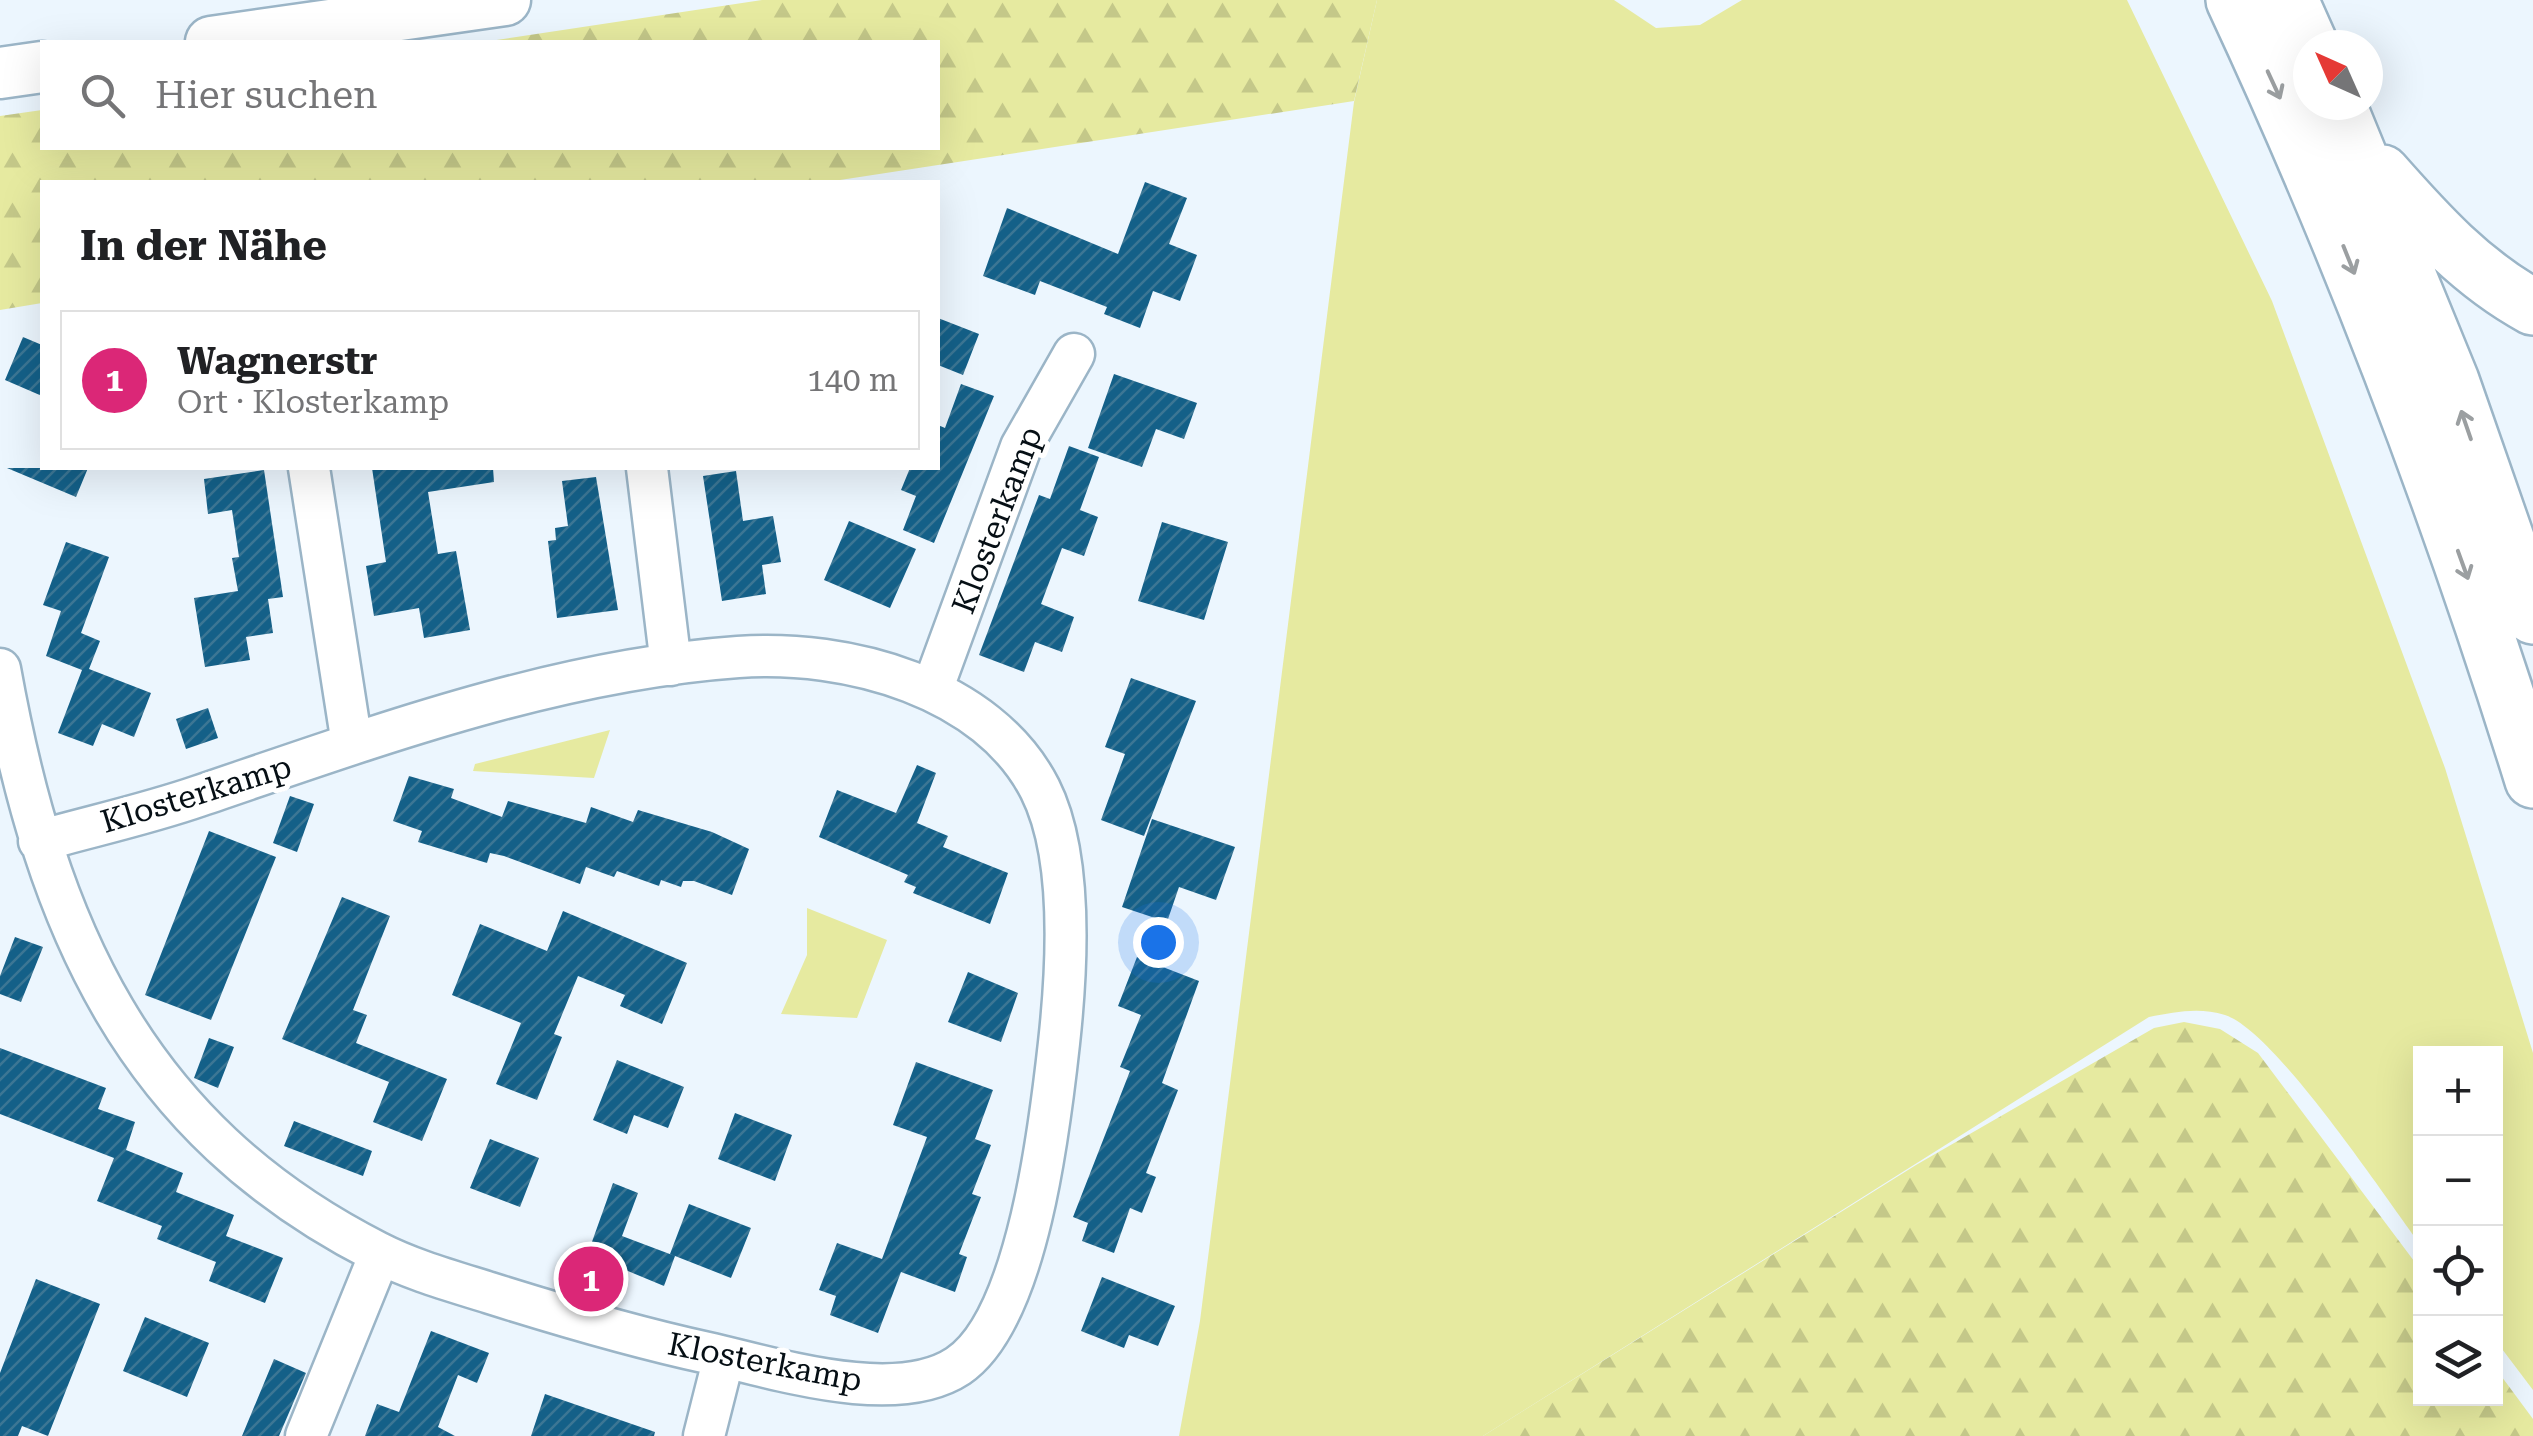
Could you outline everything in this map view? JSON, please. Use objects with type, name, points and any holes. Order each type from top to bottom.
[{"type":"highway","points":[[2234,0],[2313,169],[2405,401],[2488,637],[2533,780]]},
{"type":"highway","points":[[2290,0],[2303,30]]},
{"type":"highway","points":[[2347,125],[2465,260],[2501,290],[2533,306]]},
{"type":"highway","points":[[2347,125],[2451,381],[2533,616]]},
{"type":"main road","points":[[225,40],[505,0]]},
{"type":"main road","points":[[0,73],[40,67]]},
{"type":"street","name":"Klosterkamp","points":[[932,690],[1020,447],[1074,354]]},
{"type":"street","points":[[310,470],[352,744]]},
{"type":"street","points":[[647,470],[672,665]]},
{"type":"street","name":"Klosterkamp","points":[[0,669],[39,841],[87,966],[168,1088],[248,1168],[314,1216],[380,1254],[603,1329],[854,1382],[904,1386],[928,1382],[962,1364],[982,1345],[1000,1318],[1041,1162],[1060,1036],[1064,925],[1060,863],[1042,792],[1012,746],[973,712],[932,690],[856,668],[796,658],[745,656],[672,665],[528,695],[352,744],[188,800],[39,841]]},
{"type":"street","points":[[306,1436],[380,1254]]},
{"type":"street","points":[[704,1436],[724,1357]]},
{"type":"green space","points":[[762,0],[1377,0],[1354,101],[840,180],[40,180],[40,303],[0,310],[0,116],[40,110],[40,150],[940,150],[940,40],[496,40]]},
{"type":"green space","points":[[1377,0],[1614,0],[1656,28],[1700,25],[1742,0],[2127,0],[2272,301],[2445,768],[2533,1053],[2533,1390],[2503,1350],[2503,1046],[2413,1046],[2413,1234],[2328,1117],[2272,1051],[2246,1027],[2225,1015],[2196,1011],[2149,1017],[1483,1436],[1179,1436],[1200,1321],[1354,102]]},
{"type":"green space","points":[[610,730],[594,778],[473,771],[475,764]]},
{"type":"green space","points":[[807,908],[887,940],[857,1018],[781,1014],[807,955]]},
{"type":"green space","points":[[2184,1022],[2220,1029],[2258,1053],[2413,1260],[2413,1406],[2503,1406],[2503,1378],[2533,1419],[2533,1436],[1483,1436],[1916,1165],[2154,1028]]},
{"type":"building","points":[[1145,182],[1187,198],[1169,244],[1197,255],[1180,301],[1153,291],[1140,328],[1104,314],[1107,307],[1040,281],[1035,295],[983,276],[1007,208],[1118,254]]},
{"type":"building","points":[[940,319],[979,334],[963,375],[940,366]]},
{"type":"building","points":[[23,337],[40,344],[40,395],[5,380]]},
{"type":"building","points":[[1114,374],[1197,403],[1184,439],[1156,429],[1142,467],[1088,448]]},
{"type":"building","points":[[961,384],[994,396],[934,543],[903,530],[916,496],[901,490],[909,470],[940,470],[940,426],[945,428]]},
{"type":"building","points":[[1069,446],[1099,457],[1080,510],[1098,517],[1084,556],[1062,548],[1041,604],[1074,617],[1062,652],[1035,642],[1024,672],[979,655],[1039,495],[1050,499]]},
{"type":"building","points":[[7,468],[87,470],[76,497]]},
{"type":"building","points":[[264,470],[283,597],[268,599],[273,633],[246,637],[250,660],[205,667],[194,598],[238,591],[232,558],[239,557],[232,510],[208,514],[204,479]]},
{"type":"building","points":[[372,470],[493,470],[494,482],[428,492],[438,554],[456,551],[470,630],[424,638],[419,608],[374,616],[366,566],[386,562]]},
{"type":"building","points":[[736,471],[743,521],[773,516],[781,562],[762,565],[766,594],[722,601],[703,476]]},
{"type":"building","points":[[596,477],[618,610],[557,618],[548,541],[556,540],[555,528],[568,526],[562,481]]},
{"type":"building","points":[[849,521],[916,549],[890,608],[824,580]]},
{"type":"building","points":[[1162,522],[1228,542],[1204,620],[1138,601]]},
{"type":"building","points":[[66,542],[109,557],[81,633],[100,641],[89,669],[151,693],[134,737],[102,724],[93,746],[58,733],[82,670],[46,656],[61,611],[43,605]]},
{"type":"building","points":[[1131,678],[1196,701],[1144,836],[1101,820],[1125,754],[1105,747]]},
{"type":"building","points":[[208,708],[218,738],[186,749],[176,719]]},
{"type":"building","points":[[917,765],[936,773],[917,823],[948,836],[943,847],[1008,873],[990,924],[913,893],[916,887],[904,882],[908,875],[819,837],[837,790],[896,813]]},
{"type":"building","points":[[409,776],[454,789],[451,798],[502,817],[508,801],[586,823],[591,807],[633,822],[638,810],[712,832],[749,849],[732,895],[694,881],[683,881],[681,887],[661,880],[659,886],[617,871],[614,877],[586,867],[580,884],[504,856],[490,853],[487,863],[418,842],[422,831],[393,821]]},
{"type":"building","points":[[290,796],[314,804],[297,852],[273,843]]},
{"type":"building","points":[[1152,819],[1235,847],[1216,900],[1179,887],[1167,922],[1122,907]]},
{"type":"building","points":[[209,831],[276,857],[211,1020],[145,995]]},
{"type":"building","points":[[342,897],[390,916],[353,1010],[367,1015],[356,1043],[447,1079],[422,1141],[373,1122],[389,1082],[282,1039]]},
{"type":"building","points":[[563,911],[687,963],[662,1024],[620,1006],[625,995],[578,976],[554,1034],[562,1037],[537,1100],[496,1084],[521,1023],[452,995],[480,924],[547,951]]},
{"type":"building","points":[[15,937],[43,947],[21,1002],[0,994],[0,976]]},
{"type":"building","points":[[1137,957],[1199,981],[1162,1083],[1178,1090],[1146,1173],[1156,1177],[1142,1213],[1130,1208],[1114,1253],[1082,1241],[1088,1223],[1073,1217],[1130,1071],[1120,1067],[1141,1015],[1118,1006]]},
{"type":"building","points":[[968,972],[1018,993],[1001,1042],[948,1022]]},
{"type":"building","points":[[209,1038],[234,1047],[218,1088],[194,1078]]},
{"type":"building","points":[[0,1048],[106,1088],[98,1109],[135,1122],[126,1150],[183,1173],[176,1192],[234,1215],[226,1236],[283,1258],[265,1303],[209,1281],[216,1262],[157,1239],[162,1226],[97,1201],[114,1158],[0,1114]]},
{"type":"building","points":[[617,1060],[684,1087],[668,1128],[634,1115],[627,1134],[593,1120]]},
{"type":"building","points":[[916,1062],[993,1090],[975,1139],[991,1145],[972,1194],[981,1197],[959,1254],[967,1257],[955,1292],[901,1272],[878,1333],[830,1315],[836,1296],[819,1290],[837,1243],[882,1259],[927,1137],[893,1125]]},
{"type":"building","points":[[735,1113],[792,1135],[775,1181],[718,1159]]},
{"type":"building","points":[[294,1121],[372,1151],[363,1176],[284,1146]]},
{"type":"building","points":[[490,1139],[539,1158],[520,1207],[470,1188]]},
{"type":"building","points":[[613,1183],[638,1193],[622,1236],[675,1256],[664,1286],[611,1264],[601,1290],[578,1281]]},
{"type":"building","points":[[689,1204],[751,1228],[731,1278],[670,1254]]},
{"type":"building","points":[[1102,1277],[1175,1306],[1158,1346],[1129,1335],[1124,1348],[1081,1331]]},
{"type":"building","points":[[36,1279],[100,1304],[48,1436],[22,1426],[18,1436],[0,1436],[0,1373]]},
{"type":"building","points":[[145,1317],[209,1343],[187,1397],[123,1371]]},
{"type":"building","points":[[431,1331],[489,1353],[477,1383],[458,1375],[438,1427],[455,1436],[365,1436],[377,1404],[399,1412]]},
{"type":"building","points":[[274,1359],[306,1373],[279,1436],[242,1436]]},
{"type":"building","points":[[545,1394],[655,1432],[654,1436],[531,1436]]},
{"type":"place","name":"Wagnerstr","points":[[591,1279]]}]
